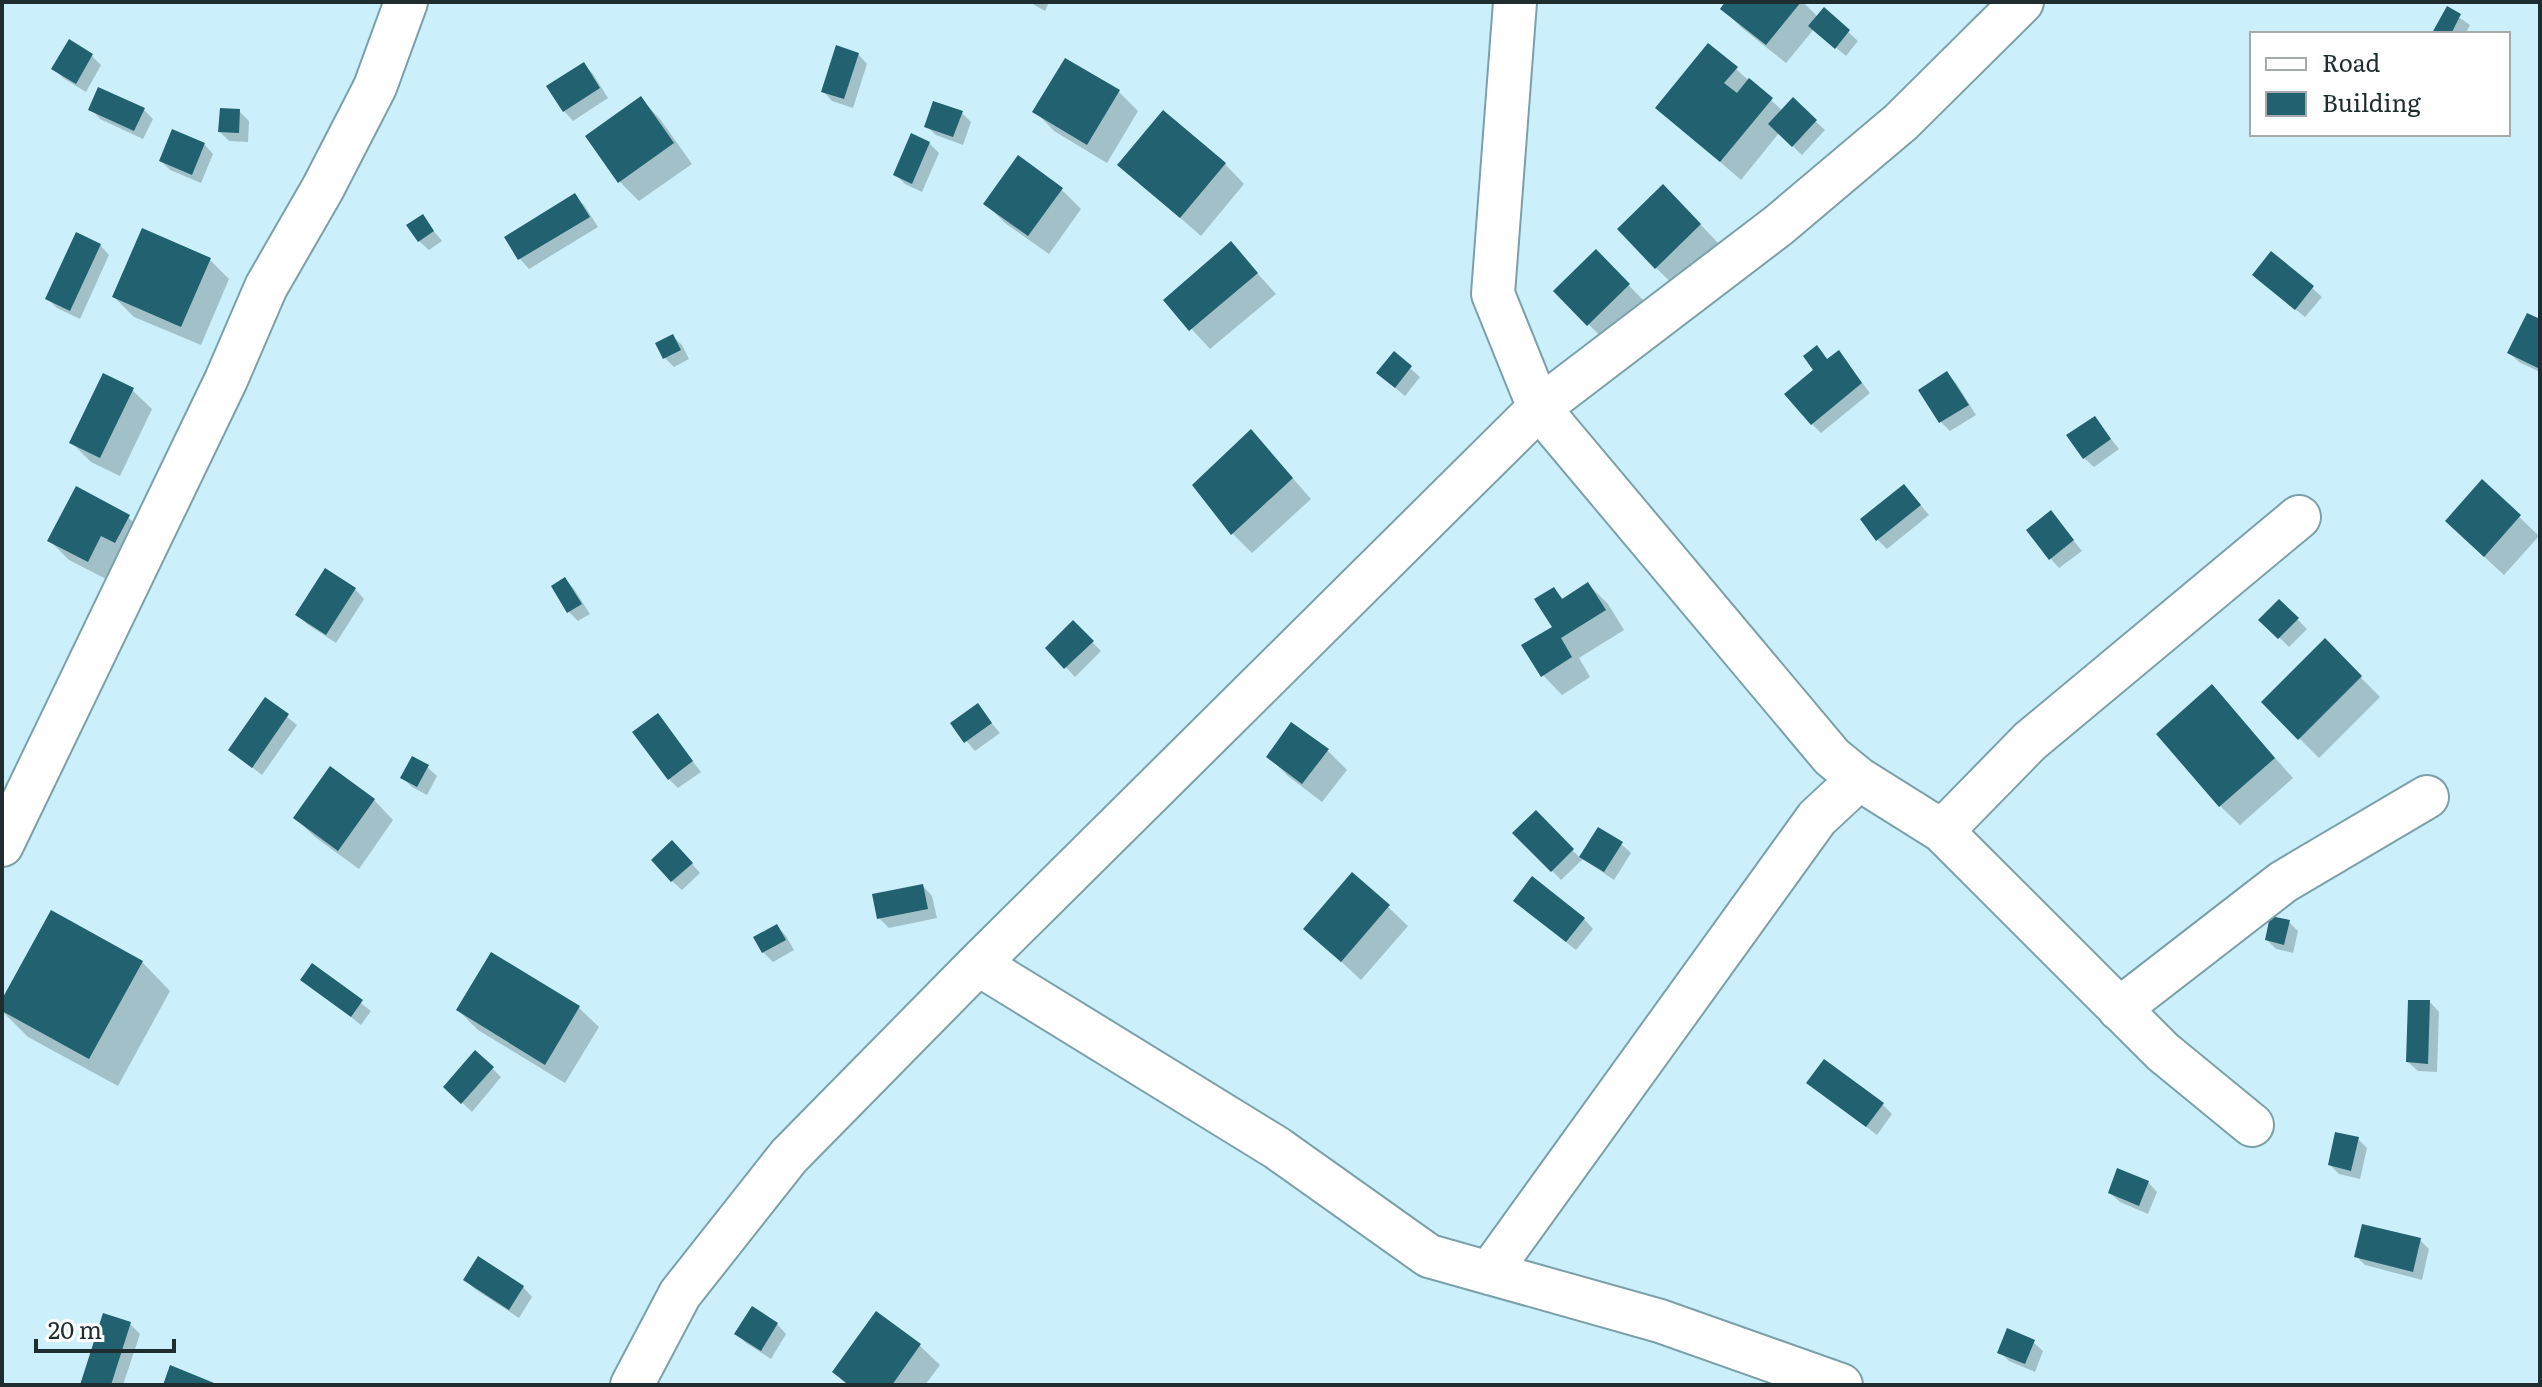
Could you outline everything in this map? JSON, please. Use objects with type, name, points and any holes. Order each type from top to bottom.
[{"type":"street","points":[[2,845],[226,380],[266,287],[323,188],[375,87],[406,2]]},
{"type":"street","points":[[1515,2],[1493,294],[1539,408],[1832,757],[1859,779],[1942,831],[2163,1052],[2252,1125]]},
{"type":"street","points":[[632,1385],[680,1294],[789,1156],[978,964],[1539,408],[1779,225],[1901,122],[2022,2]]},
{"type":"street","points":[[1942,831],[2030,741],[2299,517]]},
{"type":"street","points":[[1489,1273],[1817,818],[1859,779]]},
{"type":"street","points":[[2119,1009],[2283,882],[2427,797]]},
{"type":"street","points":[[978,964],[1277,1148],[1429,1256],[1660,1321],[1841,1385]]},
{"type":"building","points":[[1725,2],[1801,2],[1766,45],[1720,9]]},
{"type":"building","points":[[2447,6],[2461,14],[2452,32],[2433,32]]},
{"type":"building","points":[[1824,7],[1850,30],[1835,49],[1808,26]]},
{"type":"building","points":[[69,39],[93,54],[76,84],[51,69]]},
{"type":"building","points":[[1708,43],[1738,67],[1724,83],[1737,93],[1749,78],[1773,98],[1720,162],[1655,108]]},
{"type":"building","points":[[836,45],[859,53],[844,99],[821,92]]},
{"type":"building","points":[[1065,58],[1120,90],[1087,145],[1032,112]]},
{"type":"building","points":[[584,62],[600,88],[563,112],[546,86]]},
{"type":"building","points":[[98,87],[145,108],[134,131],[88,110]]},
{"type":"building","points":[[641,96],[674,143],[618,183],[585,136]]},
{"type":"building","points":[[1793,97],[1817,120],[1792,147],[1768,124]]},
{"type":"building","points":[[933,101],[963,111],[953,137],[924,127]]},
{"type":"building","points":[[220,108],[240,109],[239,133],[218,132]]},
{"type":"building","points":[[1163,110],[1226,163],[1180,218],[1117,165]]},
{"type":"building","points":[[172,129],[205,143],[192,175],[159,161]]},
{"type":"building","points":[[911,133],[930,142],[912,184],[893,175]]},
{"type":"building","points":[[1018,155],[1063,188],[1028,236],[983,204]]},
{"type":"building","points":[[1663,184],[1701,224],[1655,269],[1617,229]]},
{"type":"building","points":[[575,193],[590,217],[518,260],[504,237]]},
{"type":"building","points":[[423,214],[434,231],[418,242],[406,225]]},
{"type":"building","points":[[142,228],[211,258],[181,327],[112,297]]},
{"type":"building","points":[[76,232],[101,244],[70,311],[45,299]]},
{"type":"building","points":[[1231,241],[1258,273],[1189,331],[1163,300]]},
{"type":"building","points":[[1596,249],[1630,284],[1587,326],[1553,291]]},
{"type":"building","points":[[2271,251],[2314,286],[2295,310],[2252,275]]},
{"type":"building","points":[[2527,313],[2540,319],[2540,369],[2507,353]]},
{"type":"building","points":[[673,334],[681,350],[663,359],[655,343]]},
{"type":"building","points":[[1817,345],[1827,359],[1839,350],[1862,383],[1811,425],[1784,394],[1813,370],[1803,356]]},
{"type":"building","points":[[1394,351],[1412,366],[1395,388],[1376,373]]},
{"type":"building","points":[[1947,371],[1969,405],[1939,423],[1918,390]]},
{"type":"building","points":[[103,373],[134,388],[100,458],[69,443]]},
{"type":"building","points":[[2095,416],[2111,439],[2083,459],[2066,435]]},
{"type":"building","points":[[1251,429],[1293,478],[1231,535],[1192,485]]},
{"type":"building","points":[[2482,479],[2521,515],[2484,557],[2445,521]]},
{"type":"building","points":[[1904,484],[1921,505],[1876,541],[1860,519]]},
{"type":"building","points":[[76,486],[130,515],[115,543],[101,536],[88,562],[47,541]]},
{"type":"building","points":[[2051,510],[2074,540],[2049,560],[2026,530]]},
{"type":"building","points":[[325,568],[356,588],[326,635],[295,615]]},
{"type":"building","points":[[565,577],[582,604],[567,613],[551,586]]},
{"type":"building","points":[[1588,582],[1606,610],[1561,638],[1572,657],[1541,677],[1521,645],[1552,627],[1534,599],[1554,587],[1562,599]]},
{"type":"building","points":[[2279,599],[2299,618],[2278,639],[2258,620]]},
{"type":"building","points":[[1073,620],[1094,641],[1064,669],[1045,648]]},
{"type":"building","points":[[2325,638],[2362,676],[2298,740],[2261,702]]},
{"type":"building","points":[[2212,684],[2275,758],[2219,807],[2156,734]]},
{"type":"building","points":[[265,697],[289,714],[252,768],[228,750]]},
{"type":"building","points":[[978,703],[992,723],[964,743],[950,723]]},
{"type":"building","points":[[658,713],[693,761],[668,780],[632,732]]},
{"type":"building","points":[[1291,722],[1329,749],[1302,784],[1266,757]]},
{"type":"building","points":[[412,756],[429,765],[417,787],[400,778]]},
{"type":"building","points":[[330,766],[375,799],[338,851],[293,818]]},
{"type":"building","points":[[1536,810],[1574,849],[1551,872],[1512,833]]},
{"type":"building","points":[[1598,827],[1623,842],[1604,872],[1579,857]]},
{"type":"building","points":[[672,840],[693,863],[671,882],[651,860]]},
{"type":"building","points":[[1352,872],[1390,905],[1341,962],[1303,929]]},
{"type":"building","points":[[1532,876],[1585,918],[1566,942],[1513,901]]},
{"type":"building","points":[[923,884],[928,909],[877,919],[872,894]]},
{"type":"building","points":[[51,910],[143,961],[89,1059],[2,1011],[2,999]]},
{"type":"building","points":[[2270,916],[2290,920],[2284,945],[2265,940]]},
{"type":"building","points":[[777,924],[786,940],[762,953],[753,937]]},
{"type":"building","points":[[491,952],[580,1006],[545,1065],[456,1010]]},
{"type":"building","points":[[312,963],[363,1000],[351,1017],[300,980]]},
{"type":"building","points":[[2408,1000],[2430,1000],[2428,1064],[2406,1062]]},
{"type":"building","points":[[475,1050],[494,1067],[461,1104],[443,1087]]},
{"type":"building","points":[[1824,1059],[1884,1103],[1866,1127],[1806,1083]]},
{"type":"building","points":[[2335,1132],[2359,1137],[2351,1171],[2328,1165]]},
{"type":"building","points":[[2117,1168],[2149,1181],[2139,1206],[2108,1193]]},
{"type":"building","points":[[2362,1224],[2421,1238],[2413,1272],[2354,1257]]},
{"type":"building","points":[[478,1256],[524,1286],[509,1310],[463,1280]]},
{"type":"building","points":[[752,1306],[778,1323],[761,1351],[734,1334]]},
{"type":"building","points":[[876,1311],[921,1344],[892,1385],[849,1385],[832,1372]]},
{"type":"building","points":[[103,1313],[131,1322],[111,1385],[80,1385]]},
{"type":"building","points":[[2007,1328],[2035,1340],[2025,1364],[1997,1353]]},
{"type":"building","points":[[170,1365],[219,1385],[163,1385]]}]
